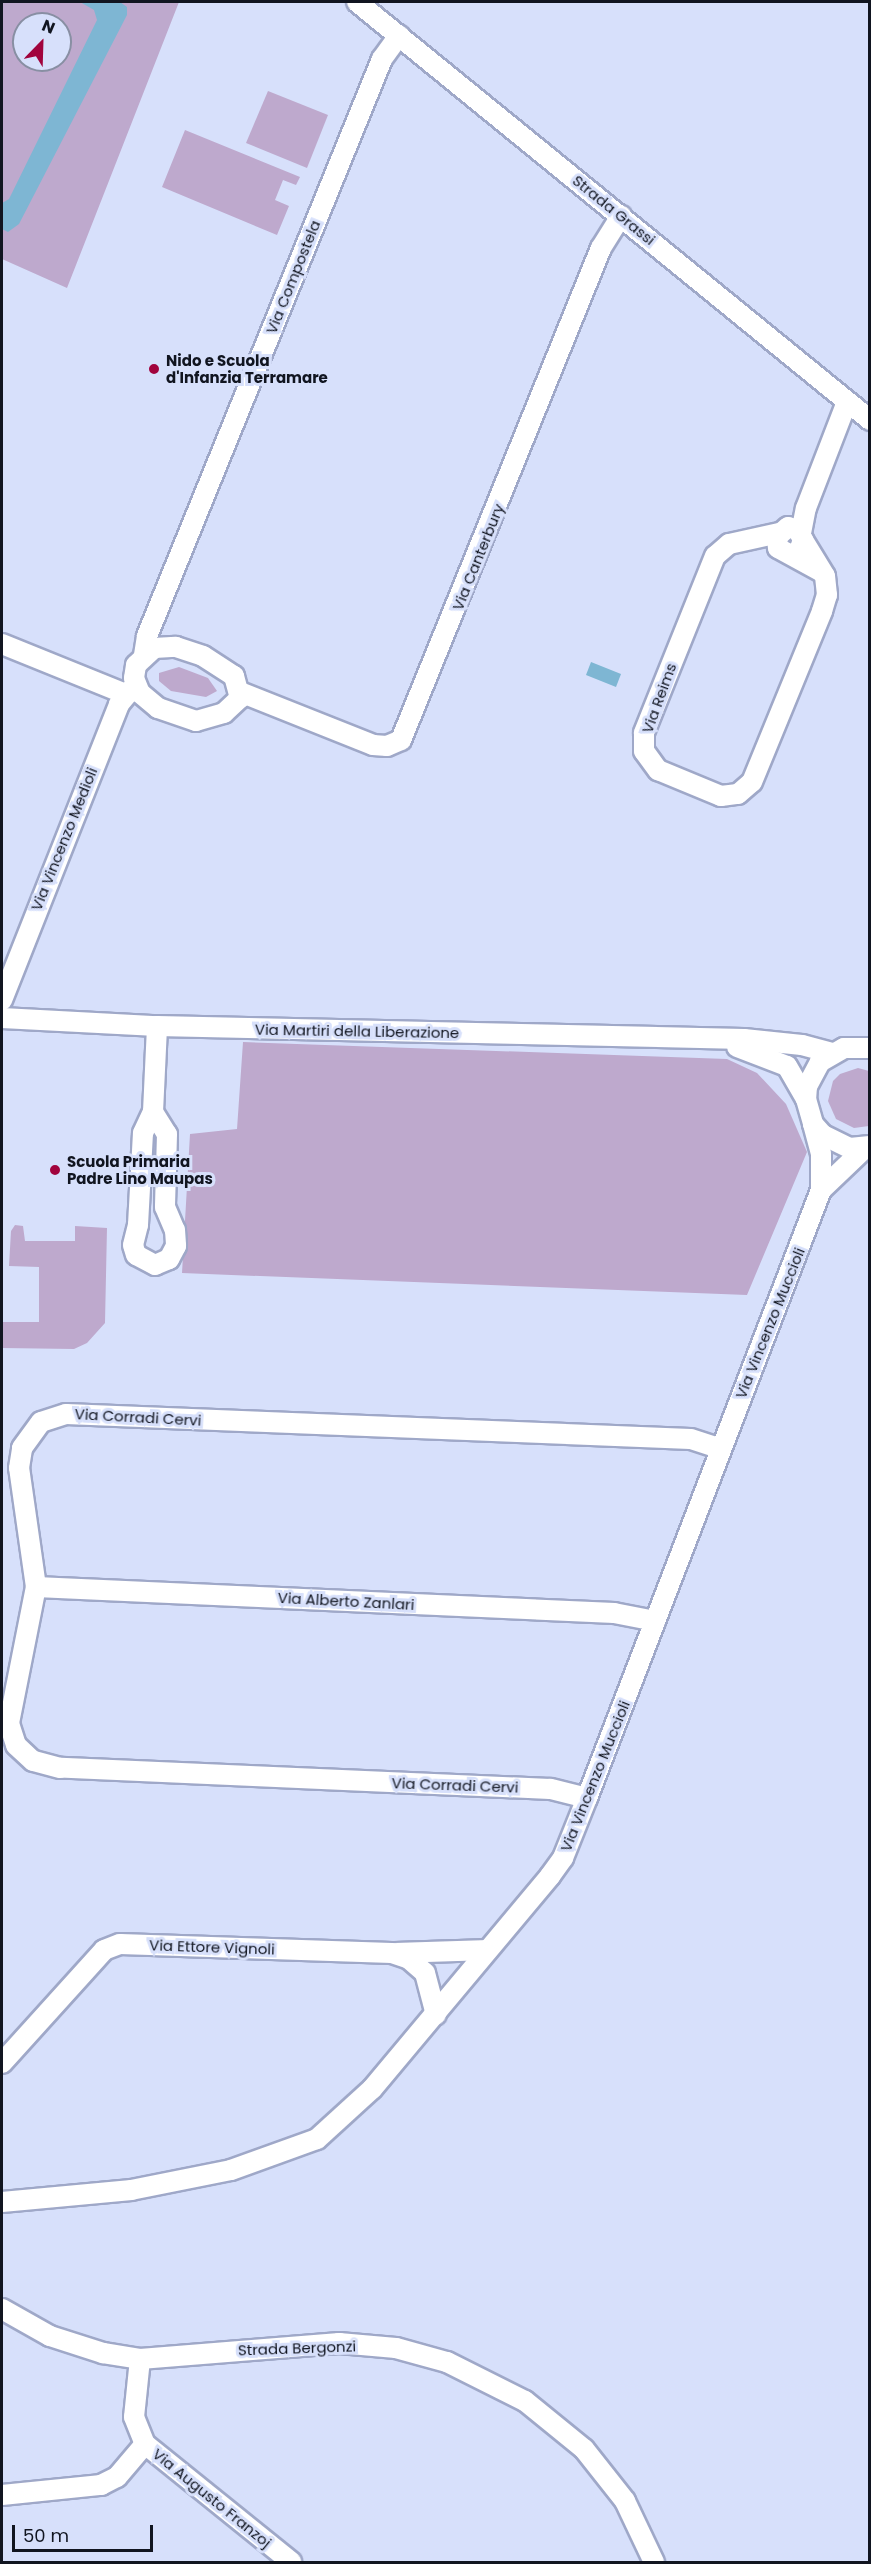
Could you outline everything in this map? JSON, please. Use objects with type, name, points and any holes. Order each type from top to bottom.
[{"type":"street","name":"Strada Grassi","points":[[357,2],[870,420]]},
{"type":"street","name":"Via Compostela","points":[[144,655],[155,616],[378,70],[399,36]]},
{"type":"street","name":"Via Canterbury","points":[[240,692],[373,745],[387,746],[401,740],[601,248],[621,216]]},
{"type":"street","points":[[790,539],[806,508],[847,402]]},
{"type":"street","name":"Via Reims","points":[[746,539],[790,539],[825,576],[827,595],[752,782],[738,794],[721,796],[658,770],[644,751],[644,733],[715,556],[729,544],[746,539]]},
{"type":"street","points":[[2,644],[131,689],[158,708],[196,721],[224,712],[240,698],[234,676],[203,657],[176,647],[154,648],[144,655],[136,665],[131,689]]},
{"type":"street","name":"Via Vincenzo Medioli","points":[[2,1000],[20,945],[131,689]]},
{"type":"street","name":"Via Martiri della Liberazione","points":[[2,1018],[157,1026],[777,1042],[831,1053],[844,1048],[870,1048]]},
{"type":"street","points":[[153,1112],[167,1134],[165,1207],[175,1230],[176,1246],[169,1259],[155,1265],[136,1255],[132,1245],[138,1225],[143,1133],[153,1112],[157,1026]]},
{"type":"street","name":"Via Martiri della Liberazione","points":[[712,1040],[775,1058],[791,1071],[806,1099],[821,1154],[821,1190]]},
{"type":"street","points":[[806,1099],[812,1073],[831,1053]]},
{"type":"street","points":[[813,1124],[836,1143],[868,1147]]},
{"type":"street","points":[[821,1190],[868,1147]]},
{"type":"street","name":"Via Vincenzo Muccioli","points":[[6,2206],[131,2190],[231,2170],[316,2139],[372,2089],[436,2015],[563,1858],[719,1448],[821,1190]]},
{"type":"street","name":"Via Corradi Cervi","points":[[587,1798],[550,1789],[44,1766],[16,1745],[9,1723],[36,1587],[18,1459],[33,1430],[55,1416],[692,1439],[719,1448]]},
{"type":"street","name":"Via Alberto Zanlari","points":[[36,1587],[614,1613],[655,1621]]},
{"type":"street","name":"Via Ettore Vignoli","points":[[2,2063],[112,1946],[392,1953],[409,1959],[425,1973],[436,2015]]},
{"type":"street","points":[[392,1953],[487,1950]]},
{"type":"street","name":"Strada Bergonzi","points":[[2,2309],[58,2340],[140,2359],[339,2343],[396,2348],[456,2365],[525,2401],[584,2449],[625,2501],[654,2562]]},
{"type":"street","name":"Via Augusto Franzoj","points":[[140,2359],[134,2417],[145,2444],[291,2562]]},
{"type":"street","points":[[2,2495],[102,2485],[117,2477],[145,2444]]},
{"type":"shaded area","points":[[2,2],[179,2],[67,288],[2,259]]},
{"type":"shaded area","points":[[268,91],[328,115],[307,168],[246,143]]},
{"type":"shaded area","points":[[185,130],[300,177],[296,185],[283,180],[275,200],[289,206],[277,235],[162,187]]},
{"type":"shaded area","points":[[179,667],[208,678],[217,691],[206,697],[171,691],[159,681],[159,673]]},
{"type":"shaded area","points":[[243,1042],[727,1059],[757,1073],[786,1104],[807,1152],[747,1295],[182,1273],[190,1134],[237,1129]]},
{"type":"shaded area","points":[[858,1068],[869,1071],[869,1126],[854,1128],[836,1119],[828,1101],[833,1081],[840,1074]]},
{"type":"shaded area","points":[[15,1225],[23,1226],[25,1241],[75,1241],[75,1226],[107,1228],[105,1323],[87,1343],[74,1349],[2,1348],[2,1322],[39,1322],[39,1267],[9,1266],[11,1231]]},
{"type":"water","points":[[80,2],[120,2],[127,7],[127,15],[19,224],[8,232],[2,229],[2,203],[9,199],[97,20],[94,10]]},
{"type":"water","points":[[591,662],[621,674],[616,687],[586,675]]},
{"type":"place","name":"Nido e Scuola d'Infanzia Terramare","points":[[154,369]]},
{"type":"place","name":"Scuola Primaria Padre Lino Maupas","points":[[55,1170]]}]
